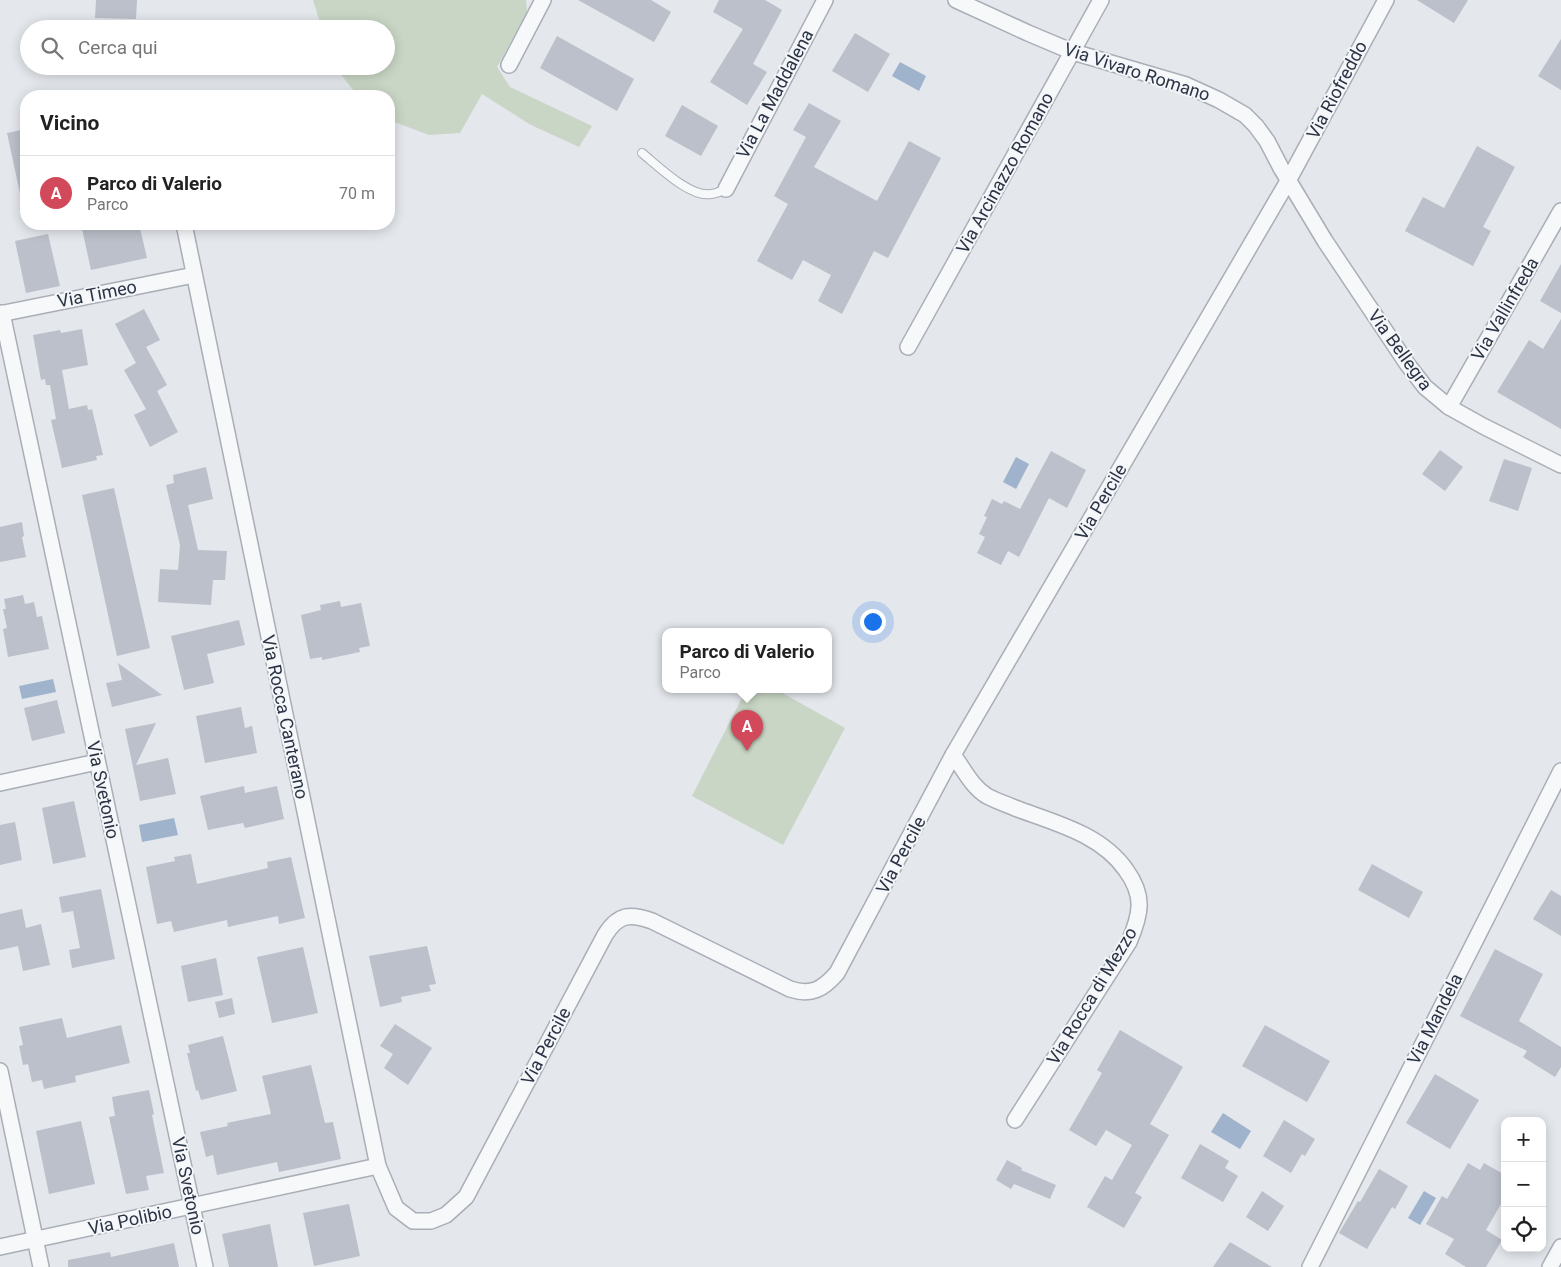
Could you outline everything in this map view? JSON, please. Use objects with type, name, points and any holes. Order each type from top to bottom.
[{"type":"street","points":[[509,65],[543,0]]},
{"type":"street","name":"Via Vivaro Romano","points":[[956,0],[1028,34],[1073,52],[1175,81],[1234,108],[1251,120],[1262,134],[1288,181]]},
{"type":"street","name":"Via Arcinazzo Romano","points":[[908,346],[1101,0]]},
{"type":"street","name":"Via Riofreddo","points":[[1288,181],[1386,0]]},
{"type":"street","name":"Via La Maddalena","points":[[726,189],[820,2]]},
{"type":"street","name":"Via Bellegra","points":[[1288,181],[1325,241],[1413,373],[1432,394],[1448,407],[1561,465]]},
{"type":"street","name":"Via Percile","points":[[396,1208],[413,1220],[431,1221],[446,1215],[466,1197],[605,935],[618,919],[634,916],[652,921],[790,989],[800,992],[817,990],[831,980],[843,964],[953,755],[1288,181]]},
{"type":"street","name":"Via Vallinfreda","points":[[1448,407],[1561,211]]},
{"type":"street","name":"Via Rocca Canterano","points":[[185,230],[378,1166],[396,1208]]},
{"type":"street","name":"Via Timeo","points":[[1,313],[194,275]]},
{"type":"street","name":"Via Svetonio","points":[[1,313],[205,1267]]},
{"type":"street","name":"Via Rocca di Mezzo","points":[[953,755],[972,784],[990,797],[1078,832],[1102,845],[1121,863],[1132,879],[1139,895],[1139,918],[1129,942],[1015,1120]]},
{"type":"street","points":[[0,783],[98,762]]},
{"type":"street","name":"Via Mandela","points":[[1310,1267],[1561,771]]},
{"type":"street","points":[[0,1071],[41,1267]]},
{"type":"street","name":"Via Polibio","points":[[0,1248],[378,1166]]},
{"type":"street","points":[[1550,1267],[1561,1247]]},
{"type":"lane","points":[[642,152],[679,182],[697,193],[710,195],[726,189]]},
{"type":"green space","points":[[313,0],[526,0],[527,12],[497,67],[510,87],[592,126],[579,147],[531,125],[482,94],[460,133],[429,135],[395,122],[395,90],[353,90],[341,75],[395,75],[395,20],[319,20]]},
{"type":"green space","points":[[744,693],[782,693],[845,728],[783,845],[692,796]]},
{"type":"water","points":[[900,62],[926,76],[919,91],[892,76]]},
{"type":"water","points":[[1016,457],[1029,464],[1016,489],[1003,482]]},
{"type":"water","points":[[53,679],[56,692],[22,699],[19,686]]},
{"type":"water","points":[[174,818],[178,835],[142,842],[139,825]]},
{"type":"water","points":[[1223,1113],[1251,1131],[1240,1149],[1211,1132]]},
{"type":"water","points":[[1424,1191],[1436,1198],[1420,1225],[1408,1218]]},
{"type":"building","points":[[96,0],[137,0],[136,19],[95,18]]},
{"type":"building","points":[[578,0],[651,0],[671,12],[654,42]]},
{"type":"building","points":[[719,0],[765,0],[782,10],[753,64],[767,72],[747,105],[710,82],[743,29],[713,12]]},
{"type":"building","points":[[1417,0],[1468,0],[1454,23]]},
{"type":"building","points":[[855,33],[890,54],[868,92],[832,71]]},
{"type":"building","points":[[557,36],[634,79],[617,111],[540,68]]},
{"type":"building","points":[[1561,39],[1561,90],[1538,76]]},
{"type":"building","points":[[809,103],[841,121],[814,167],[877,201],[909,141],[941,158],[888,258],[874,251],[842,314],[818,301],[831,275],[803,260],[792,280],[757,261],[788,204],[774,196],[806,137],[793,130]]},
{"type":"building","points":[[682,105],[718,126],[701,156],[665,136]]},
{"type":"building","points":[[20,130],[20,193],[7,133]]},
{"type":"building","points":[[1477,146],[1515,167],[1483,227],[1491,231],[1473,266],[1405,231],[1423,197],[1444,208]]},
{"type":"building","points":[[82,230],[140,230],[147,258],[91,270]]},
{"type":"building","points":[[48,234],[60,286],[26,293],[15,241]]},
{"type":"building","points":[[1561,264],[1561,313],[1540,301]]},
{"type":"building","points":[[144,309],[160,340],[146,347],[167,385],[157,391],[178,432],[150,447],[134,415],[146,409],[124,370],[136,363],[115,324]]},
{"type":"building","points":[[1561,319],[1561,429],[1497,392],[1529,340],[1543,349]]},
{"type":"building","points":[[82,329],[88,365],[62,370],[69,409],[87,405],[88,410],[92,409],[103,455],[96,456],[97,460],[62,468],[51,420],[56,419],[50,385],[46,385],[45,379],[41,380],[33,335],[60,330],[61,333]]},
{"type":"building","points":[[1440,450],[1463,467],[1445,491],[1422,474]]},
{"type":"building","points":[[1051,451],[1086,470],[1067,508],[1049,498],[1019,557],[1008,551],[1001,565],[977,553],[985,537],[979,534],[987,517],[984,516],[992,499],[1002,504],[1004,501],[1020,509]]},
{"type":"building","points":[[1504,459],[1532,468],[1518,511],[1489,501]]},
{"type":"building","points":[[206,467],[213,499],[188,505],[198,550],[227,551],[225,580],[213,580],[211,605],[158,602],[160,569],[178,570],[180,545],[166,485],[174,483],[173,475]]},
{"type":"building","points":[[114,488],[150,648],[117,656],[82,495]]},
{"type":"building","points":[[22,522],[24,536],[22,537],[26,557],[0,562],[0,527]]},
{"type":"building","points":[[23,595],[25,604],[34,602],[37,617],[42,616],[49,649],[8,657],[3,629],[7,628],[3,609],[6,609],[4,599]]},
{"type":"building","points":[[340,601],[341,607],[361,603],[370,646],[359,648],[360,652],[322,660],[322,657],[310,659],[301,615],[321,610],[320,605]]},
{"type":"building","points":[[239,620],[245,645],[207,654],[214,683],[184,690],[171,636]]},
{"type":"building","points":[[118,663],[162,695],[112,707],[106,683],[122,680]]},
{"type":"building","points":[[57,700],[65,733],[32,741],[24,708]]},
{"type":"building","points":[[241,707],[245,728],[252,726],[257,753],[205,763],[196,716]]},
{"type":"building","points":[[156,723],[136,765],[168,758],[176,794],[140,801],[125,729]]},
{"type":"building","points":[[244,786],[245,793],[277,786],[284,819],[245,828],[243,823],[208,830],[200,796]]},
{"type":"building","points":[[74,801],[86,857],[53,864],[42,808]]},
{"type":"building","points":[[15,822],[22,860],[0,865],[0,825]]},
{"type":"building","points":[[191,854],[197,884],[268,868],[267,862],[291,857],[305,918],[279,924],[278,916],[228,927],[227,920],[174,932],[171,921],[157,924],[146,867],[175,861],[174,857]]},
{"type":"building","points":[[1372,864],[1423,892],[1409,918],[1358,890]]},
{"type":"building","points":[[101,889],[115,959],[72,968],[69,950],[80,948],[73,911],[62,913],[59,897]]},
{"type":"building","points":[[1551,890],[1561,896],[1561,936],[1533,919]]},
{"type":"building","points":[[22,909],[26,928],[41,924],[50,965],[23,971],[18,946],[0,950],[0,914]]},
{"type":"building","points":[[427,946],[436,984],[429,985],[431,991],[401,997],[402,1002],[380,1007],[369,956]]},
{"type":"building","points":[[303,947],[318,1013],[272,1023],[257,957]]},
{"type":"building","points":[[1495,949],[1543,974],[1519,1021],[1561,1047],[1561,1067],[1555,1077],[1523,1057],[1527,1051],[1460,1016]]},
{"type":"building","points":[[216,958],[223,995],[188,1002],[181,966]]},
{"type":"building","points":[[232,998],[235,1014],[219,1018],[215,1002]]},
{"type":"building","points":[[62,1018],[67,1038],[121,1025],[130,1063],[75,1076],[76,1082],[44,1089],[42,1080],[32,1082],[28,1064],[23,1065],[19,1046],[23,1045],[19,1027]]},
{"type":"building","points":[[395,1024],[432,1048],[408,1085],[384,1068],[393,1054],[380,1046]]},
{"type":"building","points":[[1265,1025],[1330,1061],[1307,1102],[1242,1066]]},
{"type":"building","points":[[1120,1030],[1183,1067],[1150,1124],[1169,1135],[1135,1193],[1142,1197],[1124,1228],[1087,1207],[1105,1176],[1112,1180],[1132,1145],[1106,1130],[1096,1146],[1069,1130],[1102,1073],[1097,1070]]},
{"type":"building","points":[[223,1036],[237,1091],[201,1100],[198,1090],[196,1091],[187,1053],[190,1053],[188,1045]]},
{"type":"building","points":[[311,1065],[325,1123],[333,1122],[341,1159],[279,1172],[277,1162],[217,1175],[213,1155],[206,1157],[200,1132],[228,1126],[227,1123],[271,1114],[262,1076]]},
{"type":"building","points":[[1435,1074],[1479,1100],[1450,1149],[1406,1123]]},
{"type":"building","points":[[149,1090],[164,1173],[146,1176],[149,1190],[126,1194],[109,1117],[115,1116],[112,1097]]},
{"type":"building","points":[[1284,1120],[1315,1139],[1305,1156],[1302,1154],[1291,1173],[1263,1156]]},
{"type":"building","points":[[81,1121],[95,1184],[49,1194],[36,1131]]},
{"type":"building","points":[[1200,1144],[1229,1161],[1225,1168],[1238,1176],[1223,1202],[1181,1178]]},
{"type":"building","points":[[1007,1160],[1022,1168],[1021,1170],[1056,1185],[1050,1199],[1014,1184],[1011,1189],[996,1180]]},
{"type":"building","points":[[1468,1163],[1480,1170],[1484,1163],[1501,1173],[1501,1204],[1486,1230],[1501,1239],[1501,1242],[1486,1267],[1466,1267],[1445,1254],[1454,1239],[1426,1224],[1442,1196],[1447,1199]]},
{"type":"building","points":[[1379,1169],[1408,1186],[1395,1209],[1392,1207],[1367,1249],[1339,1233]]},
{"type":"building","points":[[1262,1191],[1284,1206],[1268,1231],[1246,1217]]},
{"type":"building","points":[[349,1204],[360,1256],[314,1266],[303,1213]]},
{"type":"building","points":[[270,1224],[278,1267],[229,1267],[222,1234]]},
{"type":"building","points":[[1230,1242],[1272,1267],[1213,1267]]},
{"type":"building","points":[[174,1243],[179,1267],[68,1267],[68,1260],[110,1252],[111,1257]]},
{"type":"place","name":"Parco di Valerio","points":[[747,751]]}]
